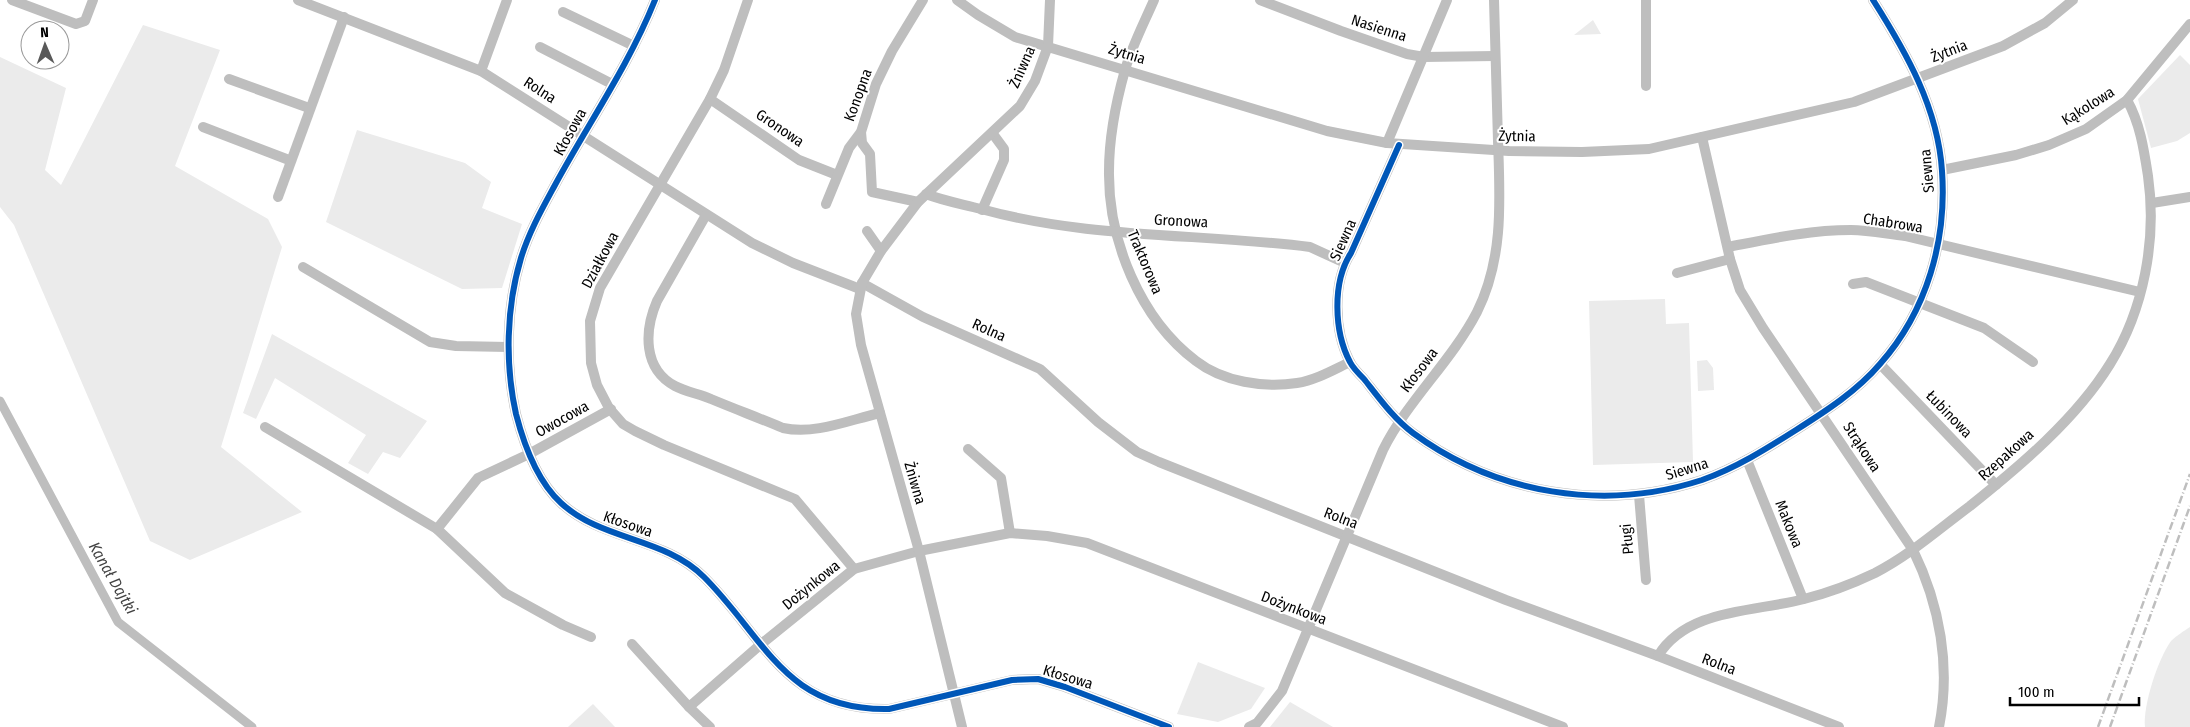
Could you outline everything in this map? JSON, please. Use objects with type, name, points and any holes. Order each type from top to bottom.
[{"type":"street","points":[[12,0],[76,24],[85,21],[93,0]]},
{"type":"street","name":"Rolna","points":[[298,0],[482,71],[752,243],[793,263],[861,286],[924,317],[1040,369],[1098,422],[1137,452],[1196,478],[1506,600],[1658,656],[1839,727]]},
{"type":"street","points":[[482,71],[507,0]]},
{"type":"street","name":"Kłosowa","points":[[653,0],[634,46],[582,135],[531,229],[521,258],[510,312],[508,347],[512,394],[521,434],[542,479],[560,502],[583,520],[606,531],[660,548],[684,561],[703,576],[760,645],[790,677],[818,696],[835,704],[869,710],[888,709],[1012,680],[1038,679],[1065,687],[1169,727]]},
{"type":"street","name":"Działkowa","points":[[748,0],[724,70],[710,99],[600,288],[590,321],[591,363],[597,385],[611,409],[623,424],[635,431],[795,499],[854,570]]},
{"type":"street","name":"Konopna","points":[[826,204],[849,148],[861,132],[876,84],[892,51],[923,0]]},
{"type":"street","name":"Żytnia","points":[[957,0],[1015,37],[1327,131],[1399,145],[1582,152],[1644,150],[1854,102],[2003,46],[2058,14],[2072,0]]},
{"type":"street","name":"Żniwna","points":[[962,727],[919,551],[861,345],[856,314],[861,286],[881,251],[922,198],[993,134],[1020,106],[1035,81],[1048,46],[1050,0]]},
{"type":"street","name":"Traktorowa","points":[[1154,0],[1125,69],[1110,144],[1109,195],[1116,233],[1138,290],[1152,313],[1173,340],[1197,362],[1221,374],[1247,383],[1272,385],[1299,383],[1326,374],[1350,362]]},
{"type":"street","name":"Nasienna","points":[[1260,0],[1390,49],[1424,57],[1495,56]]},
{"type":"street","points":[[1387,144],[1447,0]]},
{"type":"street","name":"Kłosowa","points":[[1249,727],[1257,723],[1282,691],[1309,630],[1382,450],[1400,421],[1466,331],[1484,294],[1493,267],[1499,235],[1500,198],[1494,0]]},
{"type":"street","points":[[1646,0],[1646,86]]},
{"type":"street","name":"Siewna","points":[[1399,145],[1345,263],[1337,313],[1342,338],[1350,362],[1400,421],[1412,432],[1446,454],[1499,479],[1535,489],[1570,494],[1639,495],[1702,480],[1747,460],[1822,413],[1850,392],[1880,364],[1903,332],[1919,303],[1931,274],[1941,224],[1942,170],[1932,120],[1918,79],[1895,35],[1873,0]]},
{"type":"street","points":[[563,12],[634,46]]},
{"type":"street","points":[[278,197],[309,108],[344,17]]},
{"type":"street","name":"Kąkolowa","points":[[1942,170],[2001,158],[2049,145],[2086,128],[2127,100],[2190,24]]},
{"type":"street","points":[[540,47],[612,84]]},
{"type":"street","points":[[229,79],[309,108]]},
{"type":"street","name":"Gronowa","points":[[710,99],[799,160],[837,175]]},
{"type":"street","name":"Rzepakowa","points":[[1658,656],[1666,643],[1677,634],[1704,621],[1803,599],[1835,590],[1875,573],[1913,550],[1996,485],[2070,417],[2111,364],[2128,330],[2140,292],[2148,257],[2152,203],[2144,150],[2133,111],[2127,100]]},
{"type":"street","points":[[203,127],[290,160]]},
{"type":"street","name":"Gronowa","points":[[861,132],[862,143],[870,154],[872,192],[942,200],[1067,228],[1116,233],[1281,243],[1310,247],[1345,263]]},
{"type":"street","points":[[982,210],[1004,160],[1004,149],[993,134]]},
{"type":"street","name":"Strąkowa","points":[[1702,137],[1730,259],[1740,290],[1913,550],[1922,570],[1933,598],[1944,659],[1944,686],[1939,727]]},
{"type":"street","points":[[2152,203],[2190,197]]},
{"type":"street","points":[[706,215],[656,301],[651,315],[647,330],[649,352],[659,374],[676,387],[783,428],[797,431],[811,430],[880,413]]},
{"type":"street","name":"Chabrowa","points":[[1728,247],[1789,234],[1853,230],[1905,236],[2140,292]]},
{"type":"street","points":[[867,231],[881,251]]},
{"type":"street","points":[[1677,274],[1730,259]]},
{"type":"street","points":[[303,267],[430,342],[456,346],[508,347]]},
{"type":"street","points":[[1853,284],[1866,282],[1984,328],[2033,362]]},
{"type":"street","name":"Łubinowa","points":[[1880,364],[1996,485]]},
{"type":"street","name":"Owocowa","points":[[437,529],[478,478],[529,454],[611,409]]},
{"type":"street","points":[[265,427],[437,529],[505,593],[563,625],[591,637]]},
{"type":"street","points":[[968,449],[1001,478],[1010,533]]},
{"type":"street","name":"Makowa","points":[[1747,460],[1803,599]]},
{"type":"street","name":"Pługi","points":[[1639,495],[1646,580]]},
{"type":"street","name":"Dożynkowa","points":[[689,707],[760,645],[854,570],[919,551],[1010,533],[1047,536],[1087,544],[1563,727]]},
{"type":"street","points":[[632,644],[689,707],[710,727]]},
{"type":"shaded area","points":[[1593,20],[1601,34],[1574,35]]},
{"type":"shaded area","points":[[143,25],[220,50],[175,166],[268,219],[282,247],[221,447],[302,512],[190,560],[150,541],[14,225],[0,207],[0,57],[20,66],[20,70],[28,70],[66,88],[45,170],[61,185]]},
{"type":"shaded area","points":[[2180,55],[2190,65],[2190,133],[2177,141],[2151,148],[2138,99]]},
{"type":"shaded area","points":[[357,130],[465,163],[491,182],[482,208],[522,224],[502,288],[462,289],[326,222]]},
{"type":"shaded area","points":[[1665,299],[1666,324],[1689,323],[1693,462],[1593,465],[1589,301]]},
{"type":"shaded area","points":[[272,334],[427,421],[400,458],[383,452],[368,474],[348,463],[366,435],[275,378],[256,419],[243,413]]},
{"type":"shaded area","points":[[1707,360],[1713,368],[1714,390],[1698,391],[1697,361]]},
{"type":"shaded area","points":[[2190,627],[2190,727],[2145,727],[2146,707],[2152,682],[2161,659],[2171,641]]},
{"type":"shaded area","points":[[1198,662],[1265,688],[1251,709],[1218,722],[1177,714]]},
{"type":"shaded area","points":[[1290,702],[1333,727],[1270,727]]},
{"type":"shaded area","points":[[593,704],[615,727],[568,727]]},
{"type":"waterway","name":"Kanał Dajtki","points":[[0,401],[118,622],[252,727]]},
{"type":"railway","points":[[2098,727],[2190,474]]},
{"type":"railway","points":[[2110,727],[2190,506]]},
{"type":"cycle path","points":[[655,0],[621,71],[536,221],[524,248],[516,277],[512,296],[509,336],[512,395],[527,450],[545,484],[561,503],[577,515],[614,533],[671,554],[688,564],[704,577],[781,667],[801,684],[825,698],[854,706],[889,709],[1012,680],[1038,679],[1065,687],[1169,727]]},
{"type":"cycle path","points":[[1399,145],[1345,265],[1338,292],[1337,307],[1341,336],[1350,362],[1393,415],[1413,433],[1445,454],[1479,471],[1515,483],[1552,491],[1589,495],[1627,495],[1665,490],[1702,480],[1739,464],[1773,444],[1830,408],[1851,392],[1871,374],[1896,343],[1922,298],[1937,248],[1941,223],[1943,197],[1939,148],[1934,125],[1918,81],[1897,40],[1873,0]]}]
